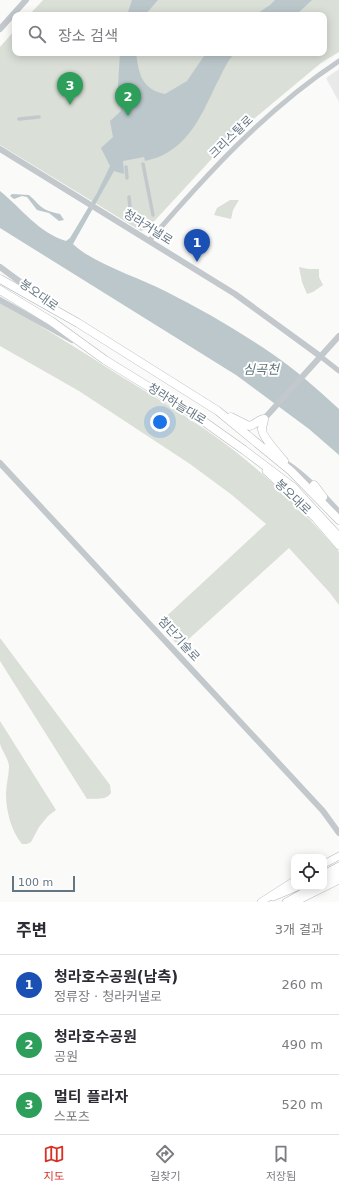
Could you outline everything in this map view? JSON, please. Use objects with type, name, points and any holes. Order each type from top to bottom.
[{"type":"highway","name":"청라하늘대로","points":[[0,279],[78,323],[218,411],[291,471],[339,519]]},
{"type":"highway","name":"청라하늘대로","points":[[0,290],[51,321],[105,360],[199,418],[244,450],[293,487],[339,537]]},
{"type":"highway","points":[[218,411],[249,426],[255,424],[261,419],[264,419],[262,429],[264,436],[284,461]]},
{"type":"highway","points":[[314,485],[339,519]]},
{"type":"main road","name":"봉오대로","points":[[244,450],[298,501],[339,546]]},
{"type":"main road","points":[[327,862],[339,856]]},
{"type":"main road","points":[[327,872],[339,866]]},
{"type":"main road","points":[[327,879],[339,873]]},
{"type":"main road","points":[[295,902],[339,880]]},
{"type":"main road","points":[[261,902],[291,883]]},
{"type":"main road","points":[[261,902],[291,890]]},
{"type":"main road","points":[[286,902],[308,890]]},
{"type":"street","points":[[15,12],[26,0]]},
{"type":"street","points":[[0,29],[12,16]]},
{"type":"street","name":"크리스탈로","points":[[149,241],[210,172],[244,137],[284,102],[339,61]]},
{"type":"street","points":[[20,119],[39,117]]},
{"type":"street","name":"청라커낼로","points":[[0,149],[235,294],[339,371]]},
{"type":"street","points":[[143,164],[153,215]]},
{"type":"street","points":[[126,167],[127,178]]},
{"type":"street","points":[[129,197],[131,218]]},
{"type":"street","name":"봉오대로","points":[[0,267],[78,323]]},
{"type":"street","name":"봉오대로","points":[[0,300],[34,318],[105,360]]},
{"type":"street","points":[[264,419],[339,336]]},
{"type":"street","name":"봉오대로","points":[[259,445],[297,470],[314,485],[339,512]]},
{"type":"street","name":"첨단기술로","points":[[0,463],[323,810],[339,833]]},
{"type":"shaded area","points":[[43,0],[339,0],[339,52],[321,63],[232,137],[147,229],[141,231],[0,145],[0,47],[12,33],[12,56],[327,56],[327,12],[32,12]]},
{"type":"shaded area","points":[[339,69],[339,102],[326,78]]},
{"type":"shaded area","points":[[230,200],[239,200],[233,210],[231,219],[214,215],[217,208]]},
{"type":"shaded area","points":[[299,267],[319,269],[319,277],[323,285],[307,294],[302,282]]},
{"type":"shaded area","points":[[0,303],[59,337],[193,421],[222,441],[264,475],[315,525],[339,552],[339,605],[289,548],[180,647],[158,624],[266,524],[232,495],[190,464],[79,391],[0,346]]},
{"type":"shaded area","points":[[0,638],[110,785],[111,793],[109,796],[100,799],[87,799],[0,661]]},
{"type":"shaded area","points":[[0,721],[56,810],[48,816],[39,827],[31,842],[27,844],[22,844],[18,839],[12,827],[8,813],[6,794],[9,766],[0,743]]},
{"type":"water","points":[[132,0],[158,0],[148,12],[128,12]]},
{"type":"water","points":[[275,0],[312,0],[299,12],[260,12]]},
{"type":"water","name":"심곡천","points":[[120,56],[136,56],[140,74],[146,84],[157,92],[165,94],[187,81],[204,56],[233,56],[189,134],[173,149],[161,156],[145,161],[144,157],[123,161],[124,174],[114,171],[73,244],[92,258],[154,286],[205,312],[258,344],[297,372],[339,409],[339,455],[309,429],[236,375],[0,228],[0,191],[47,232],[66,241],[70,238],[97,193],[110,166],[101,148],[113,137],[110,121],[121,111],[118,86]]},
{"type":"water","points":[[12,194],[29,195],[45,209],[60,214],[64,220],[59,221],[49,213],[37,210],[27,197],[22,196],[14,199],[10,196]]},
{"type":"place","name":"멀티 플라자","points":[[70,105]]},
{"type":"place","name":"청라호수공원","points":[[128,116]]},
{"type":"place","name":"청라호수공원(남측)","points":[[197,262]]}]
